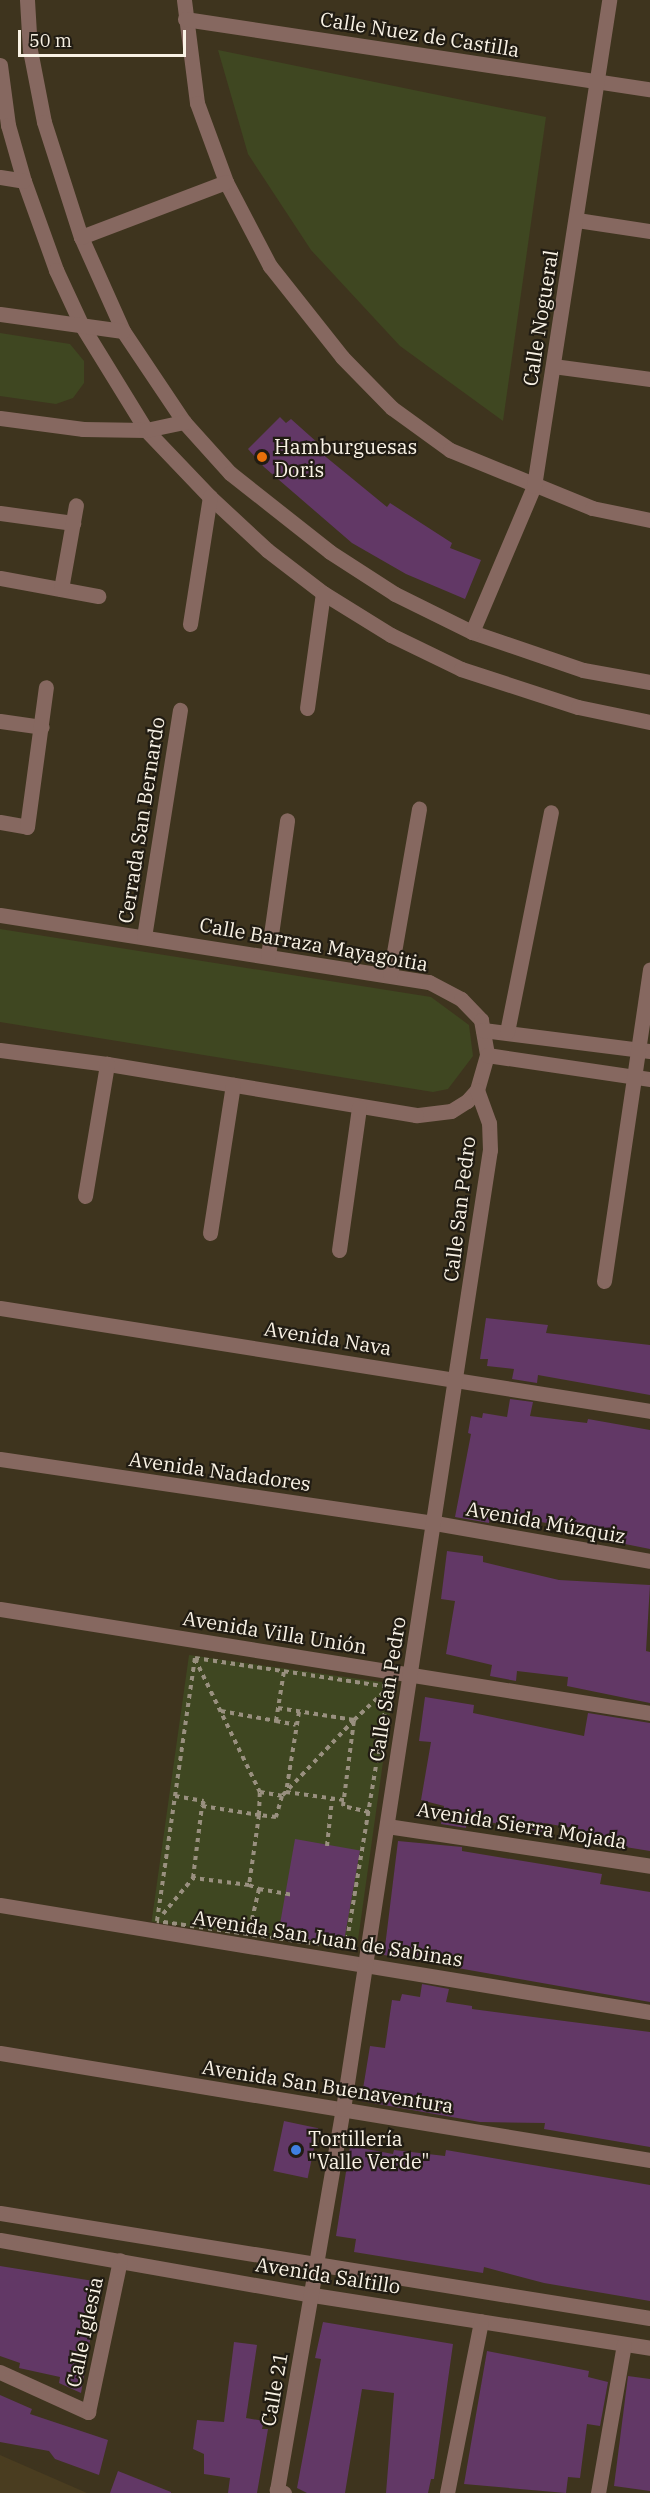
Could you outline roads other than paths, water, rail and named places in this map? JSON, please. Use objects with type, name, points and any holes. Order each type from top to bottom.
[{"type":"street","points":[[27,0],[30,50],[44,122],[81,237],[123,331],[184,422],[230,473],[330,552],[395,594],[472,632],[584,670],[650,682]]},
{"type":"street","points":[[183,0],[197,103],[226,182],[270,266],[342,357],[392,408],[450,450],[592,508],[650,520]]},
{"type":"street","name":"Calle Nogueral","points":[[472,632],[534,486],[609,0]]},
{"type":"street","name":"Calle Nuez de Castilla","points":[[185,19],[650,89]]},
{"type":"street","points":[[0,65],[8,125],[24,181],[56,270],[82,326],[146,430],[210,497],[267,550],[323,593],[391,635],[461,669],[578,707],[650,722]]},
{"type":"street","points":[[0,177],[24,181]]},
{"type":"street","points":[[81,237],[226,182]]},
{"type":"street","points":[[576,220],[650,231]]},
{"type":"street","points":[[0,314],[123,331]]},
{"type":"street","points":[[553,366],[650,379]]},
{"type":"street","points":[[0,418],[83,429],[146,430],[184,422]]},
{"type":"street","points":[[190,624],[210,497]]},
{"type":"street","points":[[61,589],[76,506]]},
{"type":"street","points":[[0,513],[73,523]]},
{"type":"street","points":[[0,578],[98,596]]},
{"type":"street","points":[[308,708],[323,593]]},
{"type":"street","points":[[0,822],[27,827],[46,687]]},
{"type":"street","name":"Cerrada San Bernardo","points":[[144,937],[180,710]]},
{"type":"street","points":[[3,721],[42,727]]},
{"type":"street","points":[[390,975],[419,808]]},
{"type":"street","points":[[507,1032],[551,812]]},
{"type":"street","points":[[268,956],[288,820]]},
{"type":"street","name":"Calle Barraza Mayagoitia","points":[[0,915],[429,982],[461,999],[481,1020],[487,1055],[477,1090]]},
{"type":"street","points":[[604,1281],[633,1077],[643,1050],[650,969]]},
{"type":"street","points":[[483,1030],[643,1050]]},
{"type":"street","points":[[0,1050],[107,1064],[416,1115],[451,1111],[477,1090]]},
{"type":"street","points":[[487,1055],[650,1079]]},
{"type":"street","points":[[85,1196],[107,1064]]},
{"type":"street","points":[[210,1233],[233,1085]]},
{"type":"street","name":"Calle San Pedro","points":[[313,2295],[458,1379],[490,1150],[489,1123],[477,1090]]},
{"type":"street","points":[[339,1250],[358,1107]]},
{"type":"street","name":"Avenida Nava","points":[[0,1308],[650,1411]]},
{"type":"street","name":"Avenida Nadadores","points":[[0,1459],[435,1523]]},
{"type":"street","name":"Avenida Múzquiz","points":[[435,1523],[650,1561]]},
{"type":"street","name":"Avenida Villa Unión","points":[[0,1609],[650,1713]]},
{"type":"street","name":"Avenida Sierra Mojada","points":[[387,1826],[650,1866]]},
{"type":"street","name":"Avenida San Juan de Sabinas","points":[[0,1905],[650,2012]]},
{"type":"street","name":"Avenida San Buenaventura","points":[[0,2054],[650,2160]]},
{"type":"street","name":"Avenida Saltillo","points":[[0,2213],[317,2267],[650,2318]]},
{"type":"street","name":"Avenida Saltillo","points":[[0,2240],[313,2295],[650,2348]]},
{"type":"street","name":"Calle Iglesia","points":[[0,2372],[88,2412],[120,2260]]},
{"type":"street","name":"Calle 21","points":[[281,2491],[313,2295]]},
{"type":"street","points":[[447,2493],[481,2321]]},
{"type":"street","points":[[598,2493],[624,2344]]},
{"type":"place","name":"Hamburguesas Doris","points":[[262,457]]},
{"type":"place","name":"Tortillería \"Valle Verde\"","points":[[296,2150]]}]
